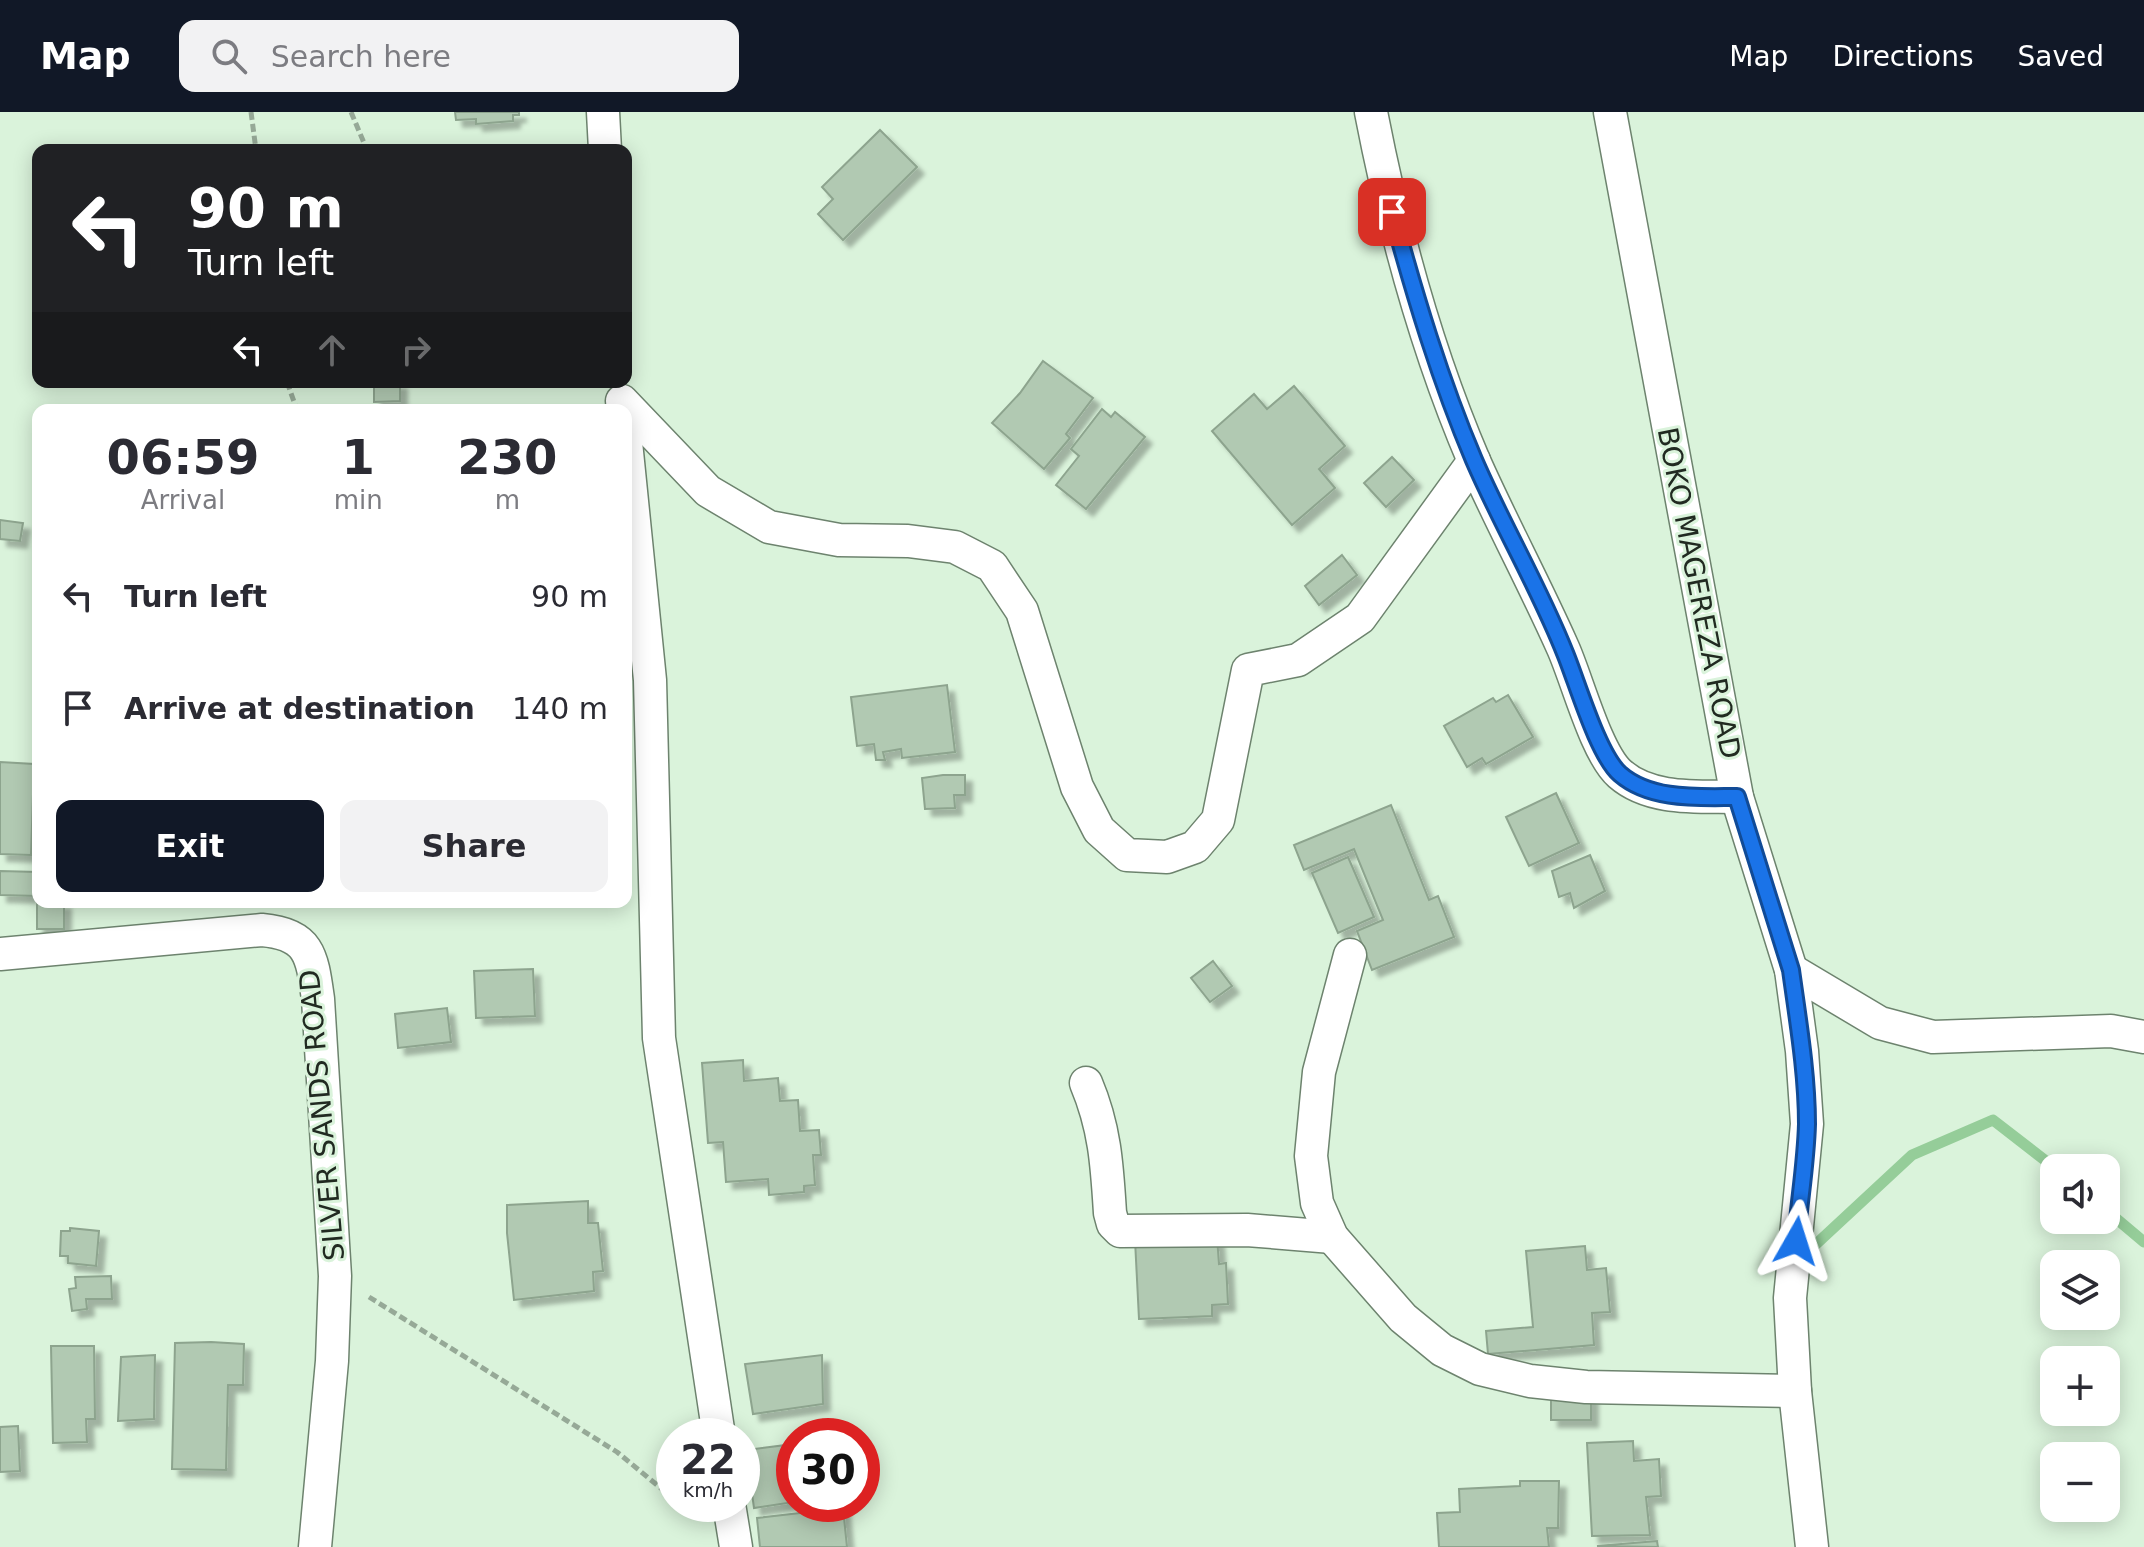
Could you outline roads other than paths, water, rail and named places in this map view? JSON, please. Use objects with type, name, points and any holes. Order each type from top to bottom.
[{"type":"street","points":[[603,112],[605,144]]},
{"type":"street","points":[[1371,112],[1385,185],[1421,321],[1474,461],[1565,652],[1597,737],[1619,773],[1644,789],[1684,796],[1737,797]]},
{"type":"street","name":"BOKO MAGEREZA ROAD","points":[[1610,112],[1737,797],[1791,970],[1802,1051],[1807,1124],[1790,1298],[1795,1391],[1812,1547]]},
{"type":"street","points":[[632,409],[708,491],[769,527],[839,540],[908,541],[955,547],[992,566],[1022,611],[1077,787],[1099,830],[1127,855],[1167,857],[1195,847],[1218,820],[1248,670],[1298,660],[1360,618],[1474,461]]},
{"type":"street","points":[[632,502],[650,680],[659,1038],[716,1418]]},
{"type":"street","name":"SILVER SANDS ROAD","points":[[0,954],[262,930],[282,932],[298,939],[313,963],[318,999],[335,1276],[331,1375],[315,1547]]},
{"type":"street","points":[[1350,955],[1319,1072],[1311,1156],[1317,1203],[1332,1237],[1403,1318],[1442,1350],[1480,1369],[1530,1381],[1586,1387],[1795,1391]]},
{"type":"street","points":[[1791,970],[1880,1023],[1933,1037],[2111,1031],[2144,1037]]},
{"type":"street","points":[[1086,1083],[1099,1114],[1110,1213],[1113,1224],[1120,1231],[1247,1230],[1332,1237]]},
{"type":"street","points":[[732,1522],[736,1547]]},
{"type":"waterway","points":[[1800,1259],[1912,1155],[1993,1120],[2040,1156]]},
{"type":"waterway","points":[[2120,1222],[2144,1242]]}]
